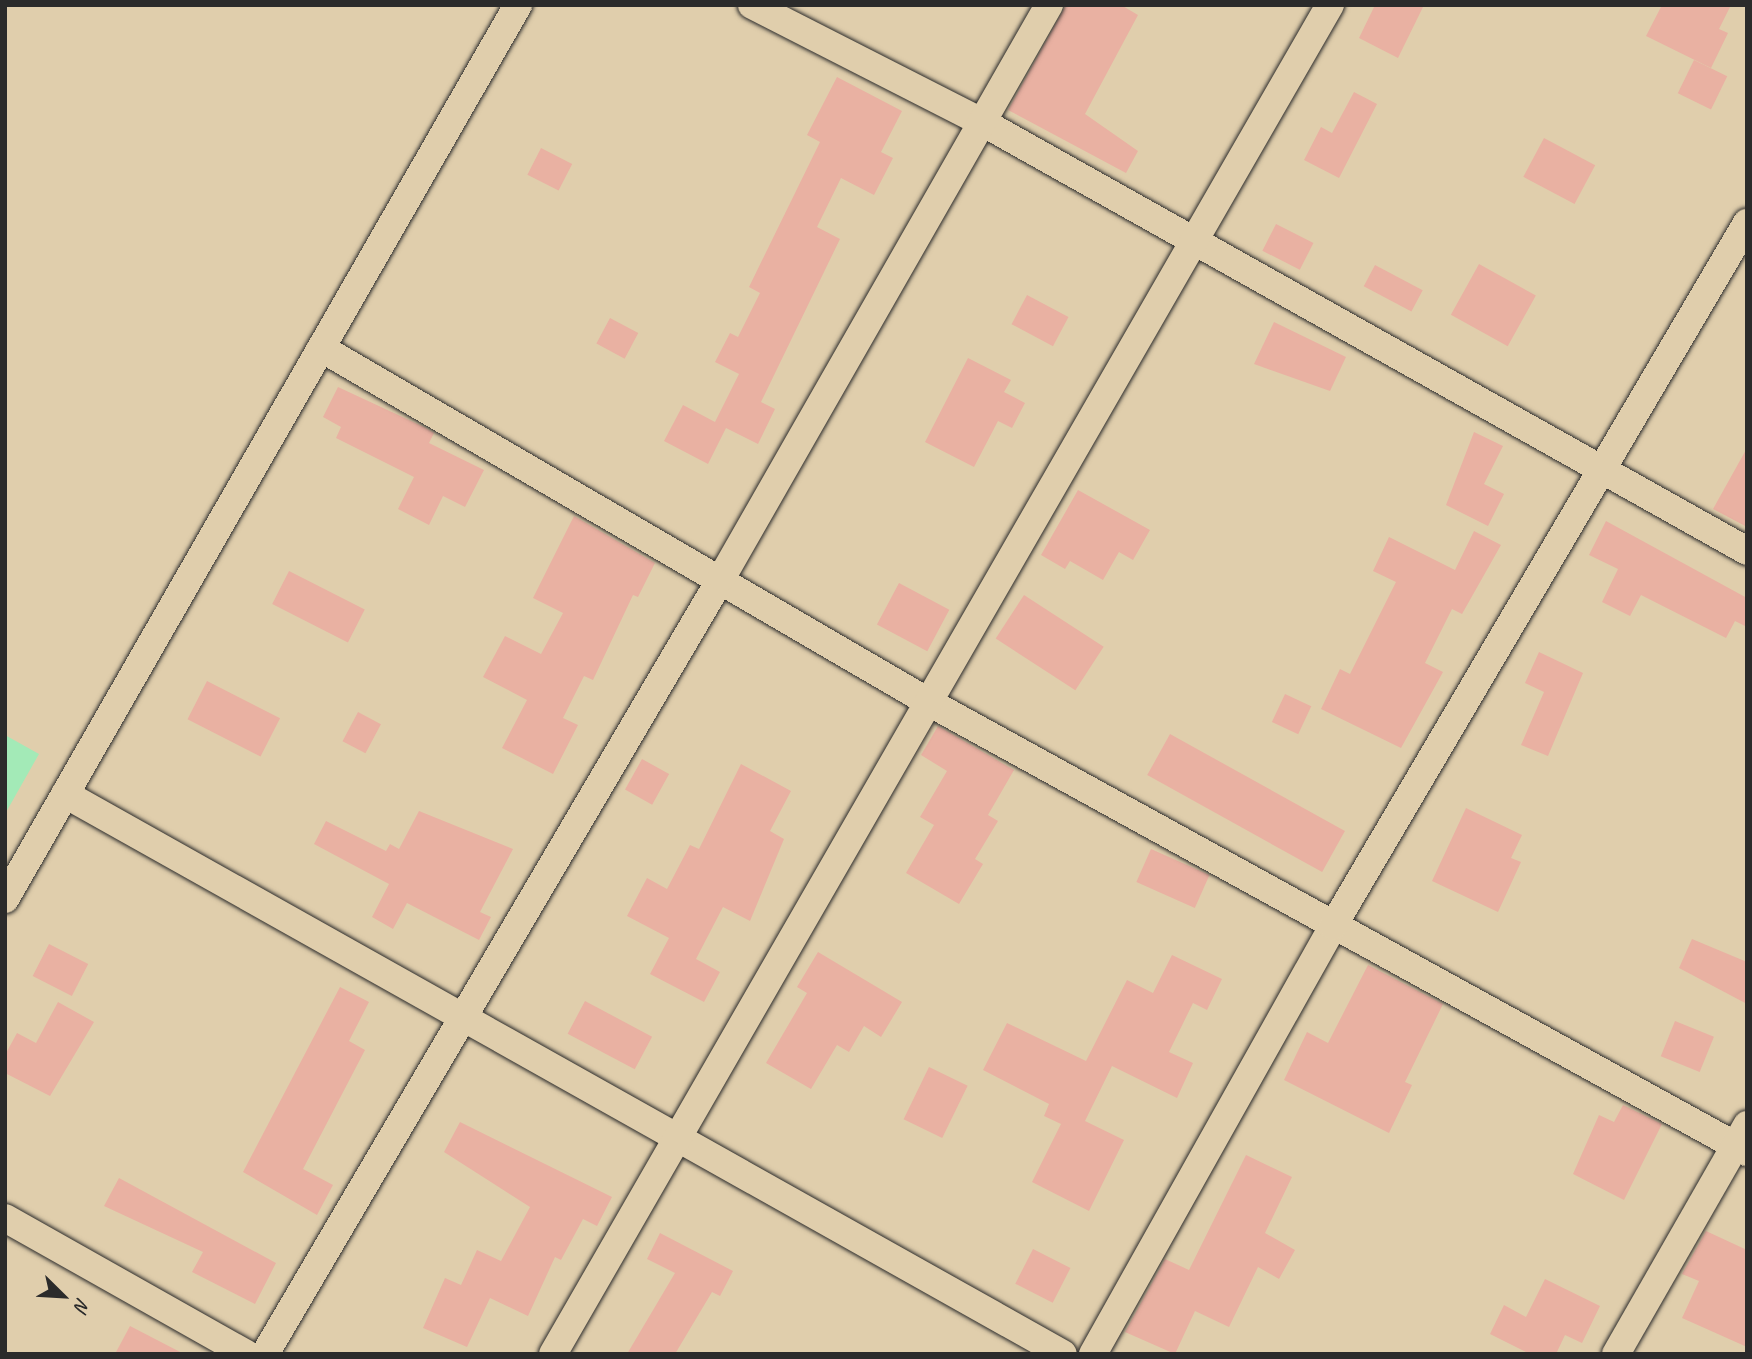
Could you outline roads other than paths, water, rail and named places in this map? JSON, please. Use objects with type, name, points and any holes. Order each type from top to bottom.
[{"type":"street","points":[[5,899],[518,5]]},
{"type":"street","points":[[752,5],[982,122],[1747,551]]},
{"type":"street","points":[[265,1354],[722,577],[1049,5]]},
{"type":"street","points":[[553,1354],[932,704],[1330,5]]},
{"type":"street","points":[[1093,1354],[1334,926],[1747,223]]},
{"type":"street","points":[[321,348],[722,577],[932,704],[1334,926],[1743,1140],[1616,1354]]},
{"type":"street","points":[[65,794],[461,1020],[1063,1354]]},
{"type":"street","points":[[5,1218],[246,1354]]}]
